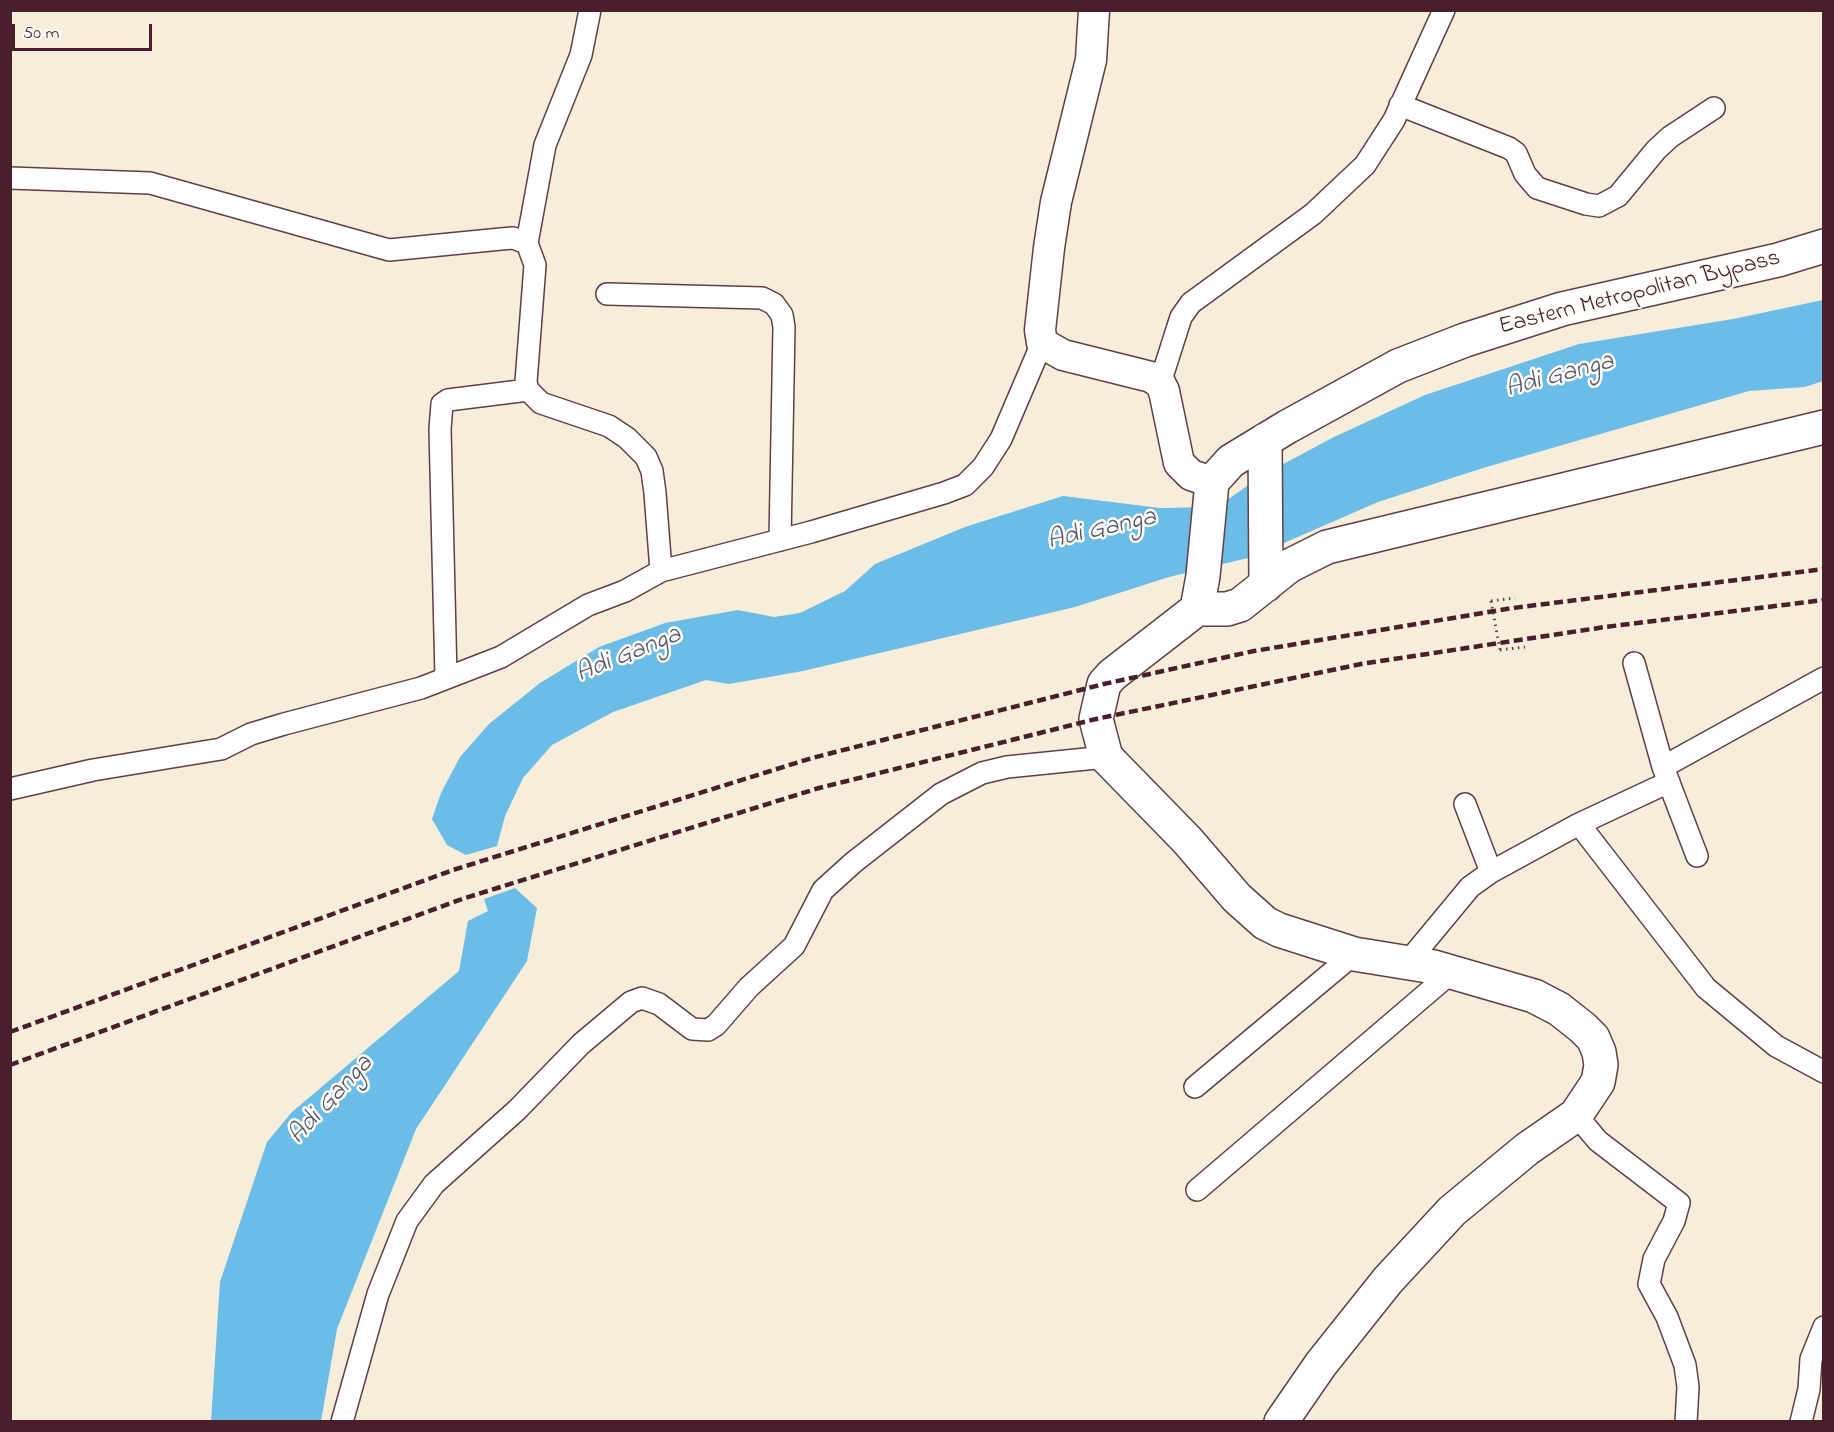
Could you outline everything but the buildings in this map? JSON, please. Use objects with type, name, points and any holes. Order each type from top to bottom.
[{"type":"main road","points":[[1094,10],[1091,60],[1056,202],[1040,330],[1042,343],[1063,355],[1151,377],[1160,383],[1164,392],[1179,463],[1212,491],[1197,609]]},
{"type":"main road","name":"Eastern Metropolitan Bypass","points":[[1212,491],[1231,461],[1265,456],[1398,366],[1465,340],[1562,309],[1643,293],[1824,246]]},
{"type":"main road","points":[[1281,1422],[1321,1364],[1388,1280],[1452,1211],[1527,1149],[1576,1114],[1598,1082],[1601,1065],[1593,1038],[1559,1009],[1534,996],[1452,972],[1354,954],[1279,930],[1265,922],[1237,898],[1187,840],[1107,757],[1096,719],[1107,680],[1197,609],[1227,609],[1240,605],[1266,577],[1327,547],[1824,427]]},
{"type":"main road","points":[[1265,456],[1266,577]]},
{"type":"street","points":[[590,10],[581,55],[545,145],[527,243],[535,265],[526,382],[528,390],[541,403],[609,426],[627,438],[646,457],[652,471],[655,493],[661,571]]},
{"type":"street","points":[[1160,383],[1181,317],[1191,303],[1312,214],[1343,187],[1380,145],[1444,10]]},
{"type":"street","points":[[1400,105],[1509,148],[1516,153],[1525,174],[1537,188],[1599,206],[1618,196],[1656,150],[1670,137],[1714,108]]},
{"type":"street","points":[[10,178],[150,183],[389,250],[513,238],[527,243]]},
{"type":"street","points":[[607,294],[762,298],[774,304],[782,315],[784,327],[780,540]]},
{"type":"street","points":[[10,789],[93,770],[221,749],[251,734],[421,688],[501,657],[588,605],[625,591],[661,571],[944,494],[965,485],[983,467],[1000,439],[1042,343]]},
{"type":"street","points":[[446,677],[440,429],[442,404],[448,400],[528,390]]},
{"type":"street","points":[[1634,663],[1666,774],[1697,856]]},
{"type":"street","points":[[1407,963],[1453,904],[1470,887],[1491,872],[1666,774],[1824,678]]},
{"type":"street","points":[[342,1422],[378,1294],[407,1221],[435,1184],[517,1110],[581,1044],[631,1002],[642,998],[659,1004],[692,1029],[708,1030],[716,1026],[749,987],[794,946],[823,890],[871,848],[941,794],[963,781],[1007,767],[1107,757]]},
{"type":"street","points":[[1465,804],[1491,872]]},
{"type":"street","points":[[1579,824],[1706,988],[1776,1046],[1824,1072]]},
{"type":"street","points":[[1195,1087],[1354,954]]},
{"type":"street","points":[[1197,1190],[1452,972]]},
{"type":"street","points":[[1576,1114],[1598,1141],[1679,1203],[1674,1221],[1653,1258],[1649,1284],[1667,1317],[1685,1365],[1688,1387],[1686,1422]]},
{"type":"street","points":[[1807,1420],[1811,1359],[1824,1327]]},
{"type":"path","points":[[1515,598],[1491,601],[1500,650],[1524,646]]},
{"type":"water","name":"Adi Ganga","points":[[1823,300],[1823,381],[1805,387],[1749,391],[1483,468],[1378,502],[1252,557],[1169,577],[1075,607],[803,671],[729,684],[706,680],[613,712],[552,745],[523,778],[505,816],[497,846],[466,855],[447,845],[432,819],[441,793],[460,757],[489,724],[540,683],[599,647],[665,623],[738,610],[774,617],[800,613],[845,591],[875,564],[965,527],[1063,496],[1160,508],[1217,507],[1263,475],[1332,438],[1425,395],[1579,344],[1733,319]]},
{"type":"water","name":"Adi Ganga","points":[[515,888],[537,908],[527,961],[416,1129],[337,1329],[321,1421],[211,1421],[220,1282],[267,1142],[292,1112],[459,971],[468,921],[488,911],[484,899]]},
{"type":"railway","points":[[10,1032],[453,870],[812,758],[1104,684],[1254,651],[1513,608],[1824,569]]},
{"type":"railway","points":[[10,1065],[462,899],[819,788],[1096,719],[1361,664],[1605,627],[1824,600]]}]
